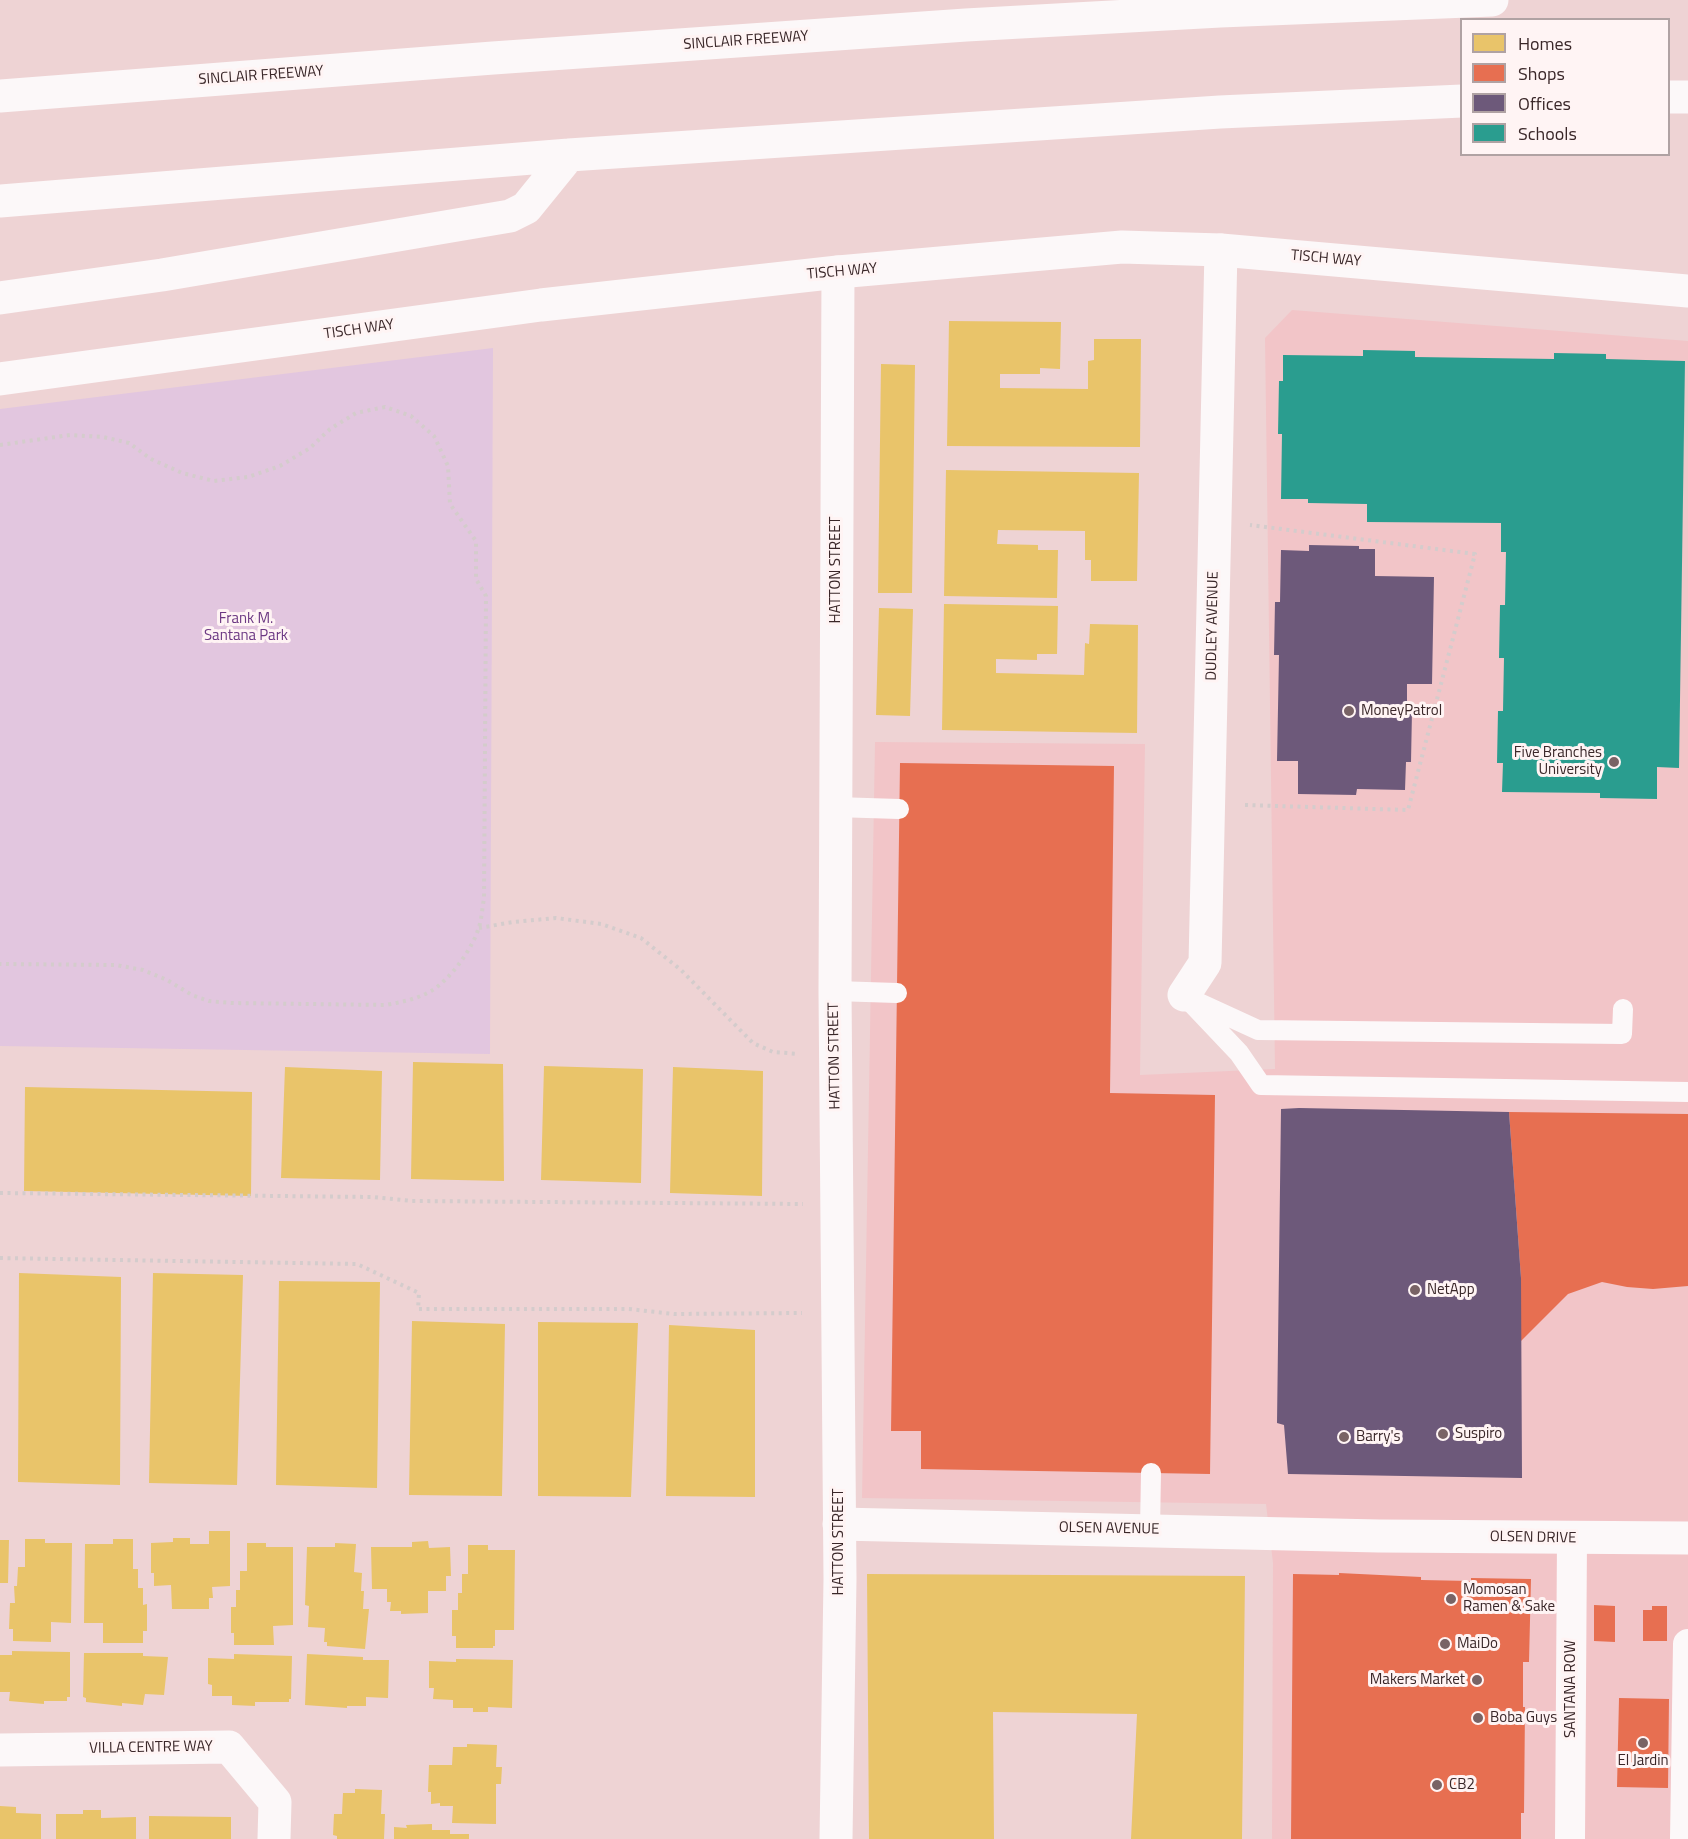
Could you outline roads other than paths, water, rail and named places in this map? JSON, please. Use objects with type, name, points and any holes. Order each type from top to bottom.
[{"type":"main road","name":"SINCLAIR FREEWAY","points":[[0,96],[505,57],[966,25],[1220,11],[1492,0]]},
{"type":"main road","points":[[1670,97],[1688,97]]},
{"type":"main road","points":[[0,201],[569,155],[1220,112],[1460,101]]},
{"type":"main road","points":[[0,298],[162,275],[510,216],[526,208],[569,155]]},
{"type":"main road","name":"TISCH WAY","points":[[0,379],[541,304],[838,272],[1122,247],[1221,250],[1688,291]]},
{"type":"main road","name":"DUDLEY AVENUE","points":[[1184,996],[1205,963],[1221,250]]},
{"type":"main road","name":"HATTON STREET","points":[[836,1839],[839,1524],[835,991],[838,272]]},
{"type":"main road","name":"OLSEN AVENUE","points":[[839,1524],[1379,1536]]},
{"type":"main road","name":"OLSEN DRIVE","points":[[1379,1536],[1688,1538]]},
{"type":"main road","name":"VILLA CENTRE WAY","points":[[0,1750],[229,1747],[275,1802],[274,1839]]},
{"type":"street","name":"SANTANA ROW","points":[[1570,1839],[1572,1539]]},
{"type":"street","points":[[1685,1839],[1688,1644]]},
{"type":"lane","points":[[835,807],[899,809]]},
{"type":"lane","points":[[835,991],[897,993]]},
{"type":"lane","points":[[1184,996],[1258,1030],[1622,1034],[1623,1009]]},
{"type":"lane","points":[[1184,996],[1239,1053],[1262,1085],[1688,1092]]},
{"type":"lane","points":[[1150,1530],[1152,1473]]},
{"type":"place","name":"MoneyPatrol","points":[[1349,711]]},
{"type":"place","name":"Five Branches University","points":[[1614,762]]},
{"type":"place","name":"NetApp","points":[[1415,1290]]},
{"type":"place","name":"Suspiro","points":[[1443,1434]]},
{"type":"place","name":"Barry's","points":[[1344,1437]]},
{"type":"place","name":"Momosan Ramen & Sake","points":[[1451,1599]]},
{"type":"place","name":"MaiDo","points":[[1445,1644]]},
{"type":"place","name":"Makers Market","points":[[1477,1680]]},
{"type":"place","name":"Boba Guys","points":[[1478,1718]]},
{"type":"place","name":"El Jardin","points":[[1643,1743]]},
{"type":"place","name":"CB2","points":[[1437,1785]]},
{"type":"park label","name":"Frank M. Santana Park","points":[[246,628]]}]
